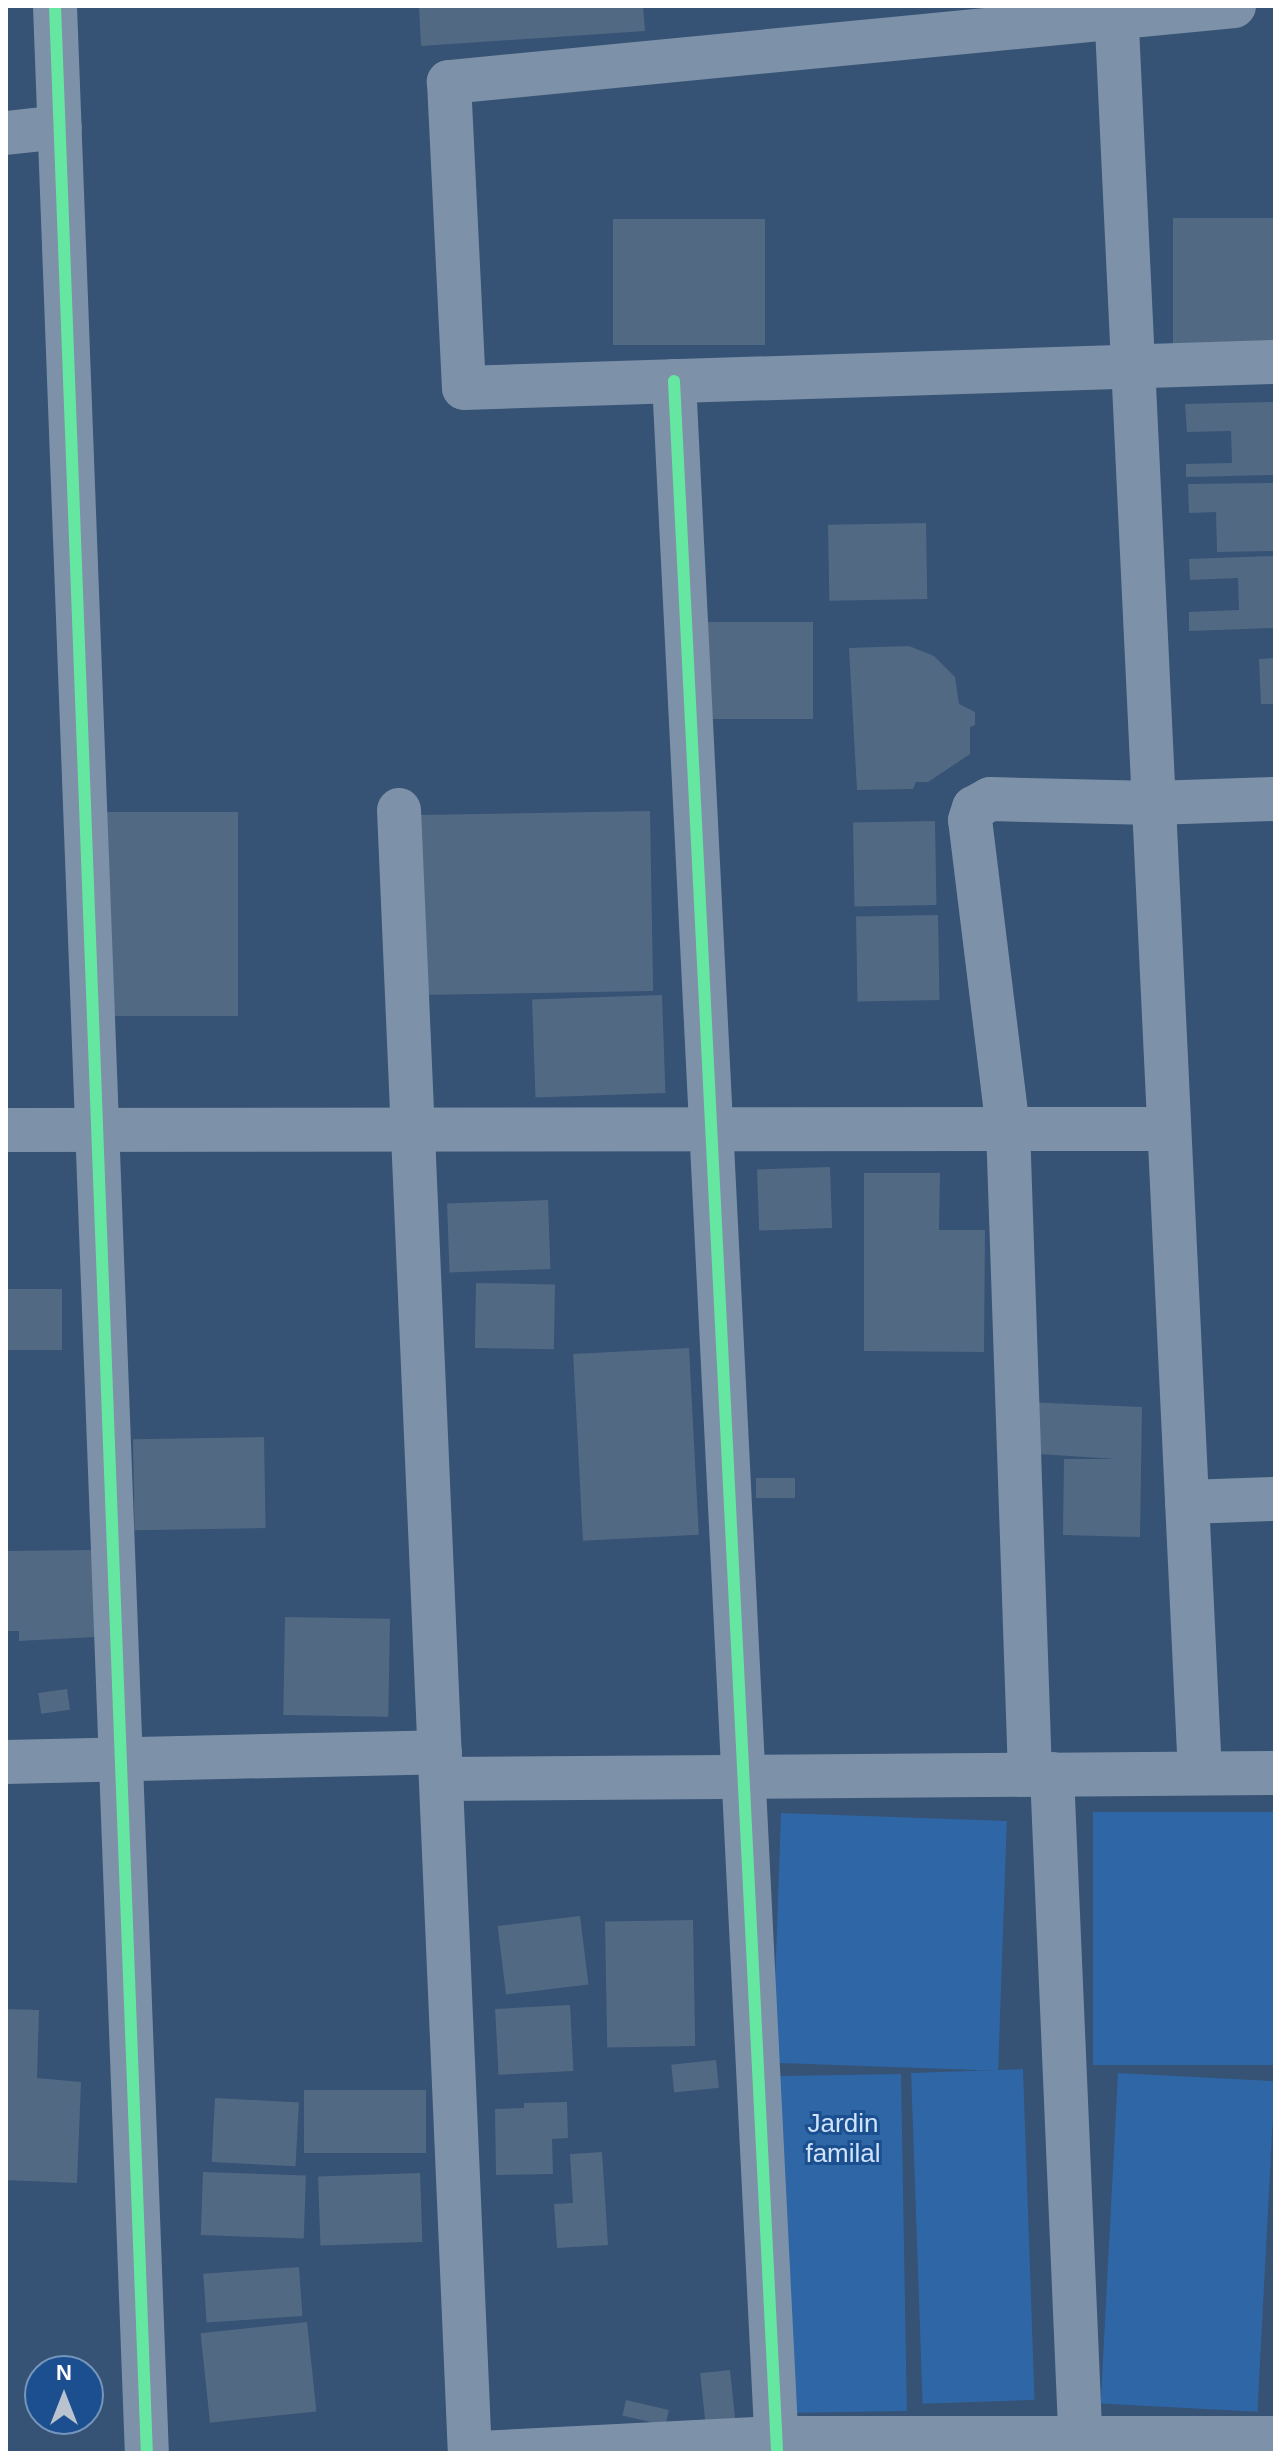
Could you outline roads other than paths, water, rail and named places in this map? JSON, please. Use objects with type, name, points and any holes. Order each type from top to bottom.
[{"type":"street","points":[[55,6],[147,2453]]},
{"type":"street","points":[[1234,6],[1116,12],[449,82],[464,388],[1275,362]]},
{"type":"street","points":[[1116,12],[1200,1773]]},
{"type":"street","points":[[6,133],[60,127]]},
{"type":"street","points":[[674,381],[776,2445]]},
{"type":"street","points":[[1081,2445],[1041,1774],[1008,1129],[970,820],[974,808],[990,799],[1153,803],[1275,799]]},
{"type":"street","points":[[399,810],[470,2453]]},
{"type":"street","points":[[6,1130],[1169,1129]]},
{"type":"street","points":[[1187,1502],[1275,1499]]},
{"type":"street","points":[[6,1762],[121,1759],[743,1776],[1275,1773]]},
{"type":"street","points":[[479,2453],[776,2445],[1081,2445],[1275,2438]]},
{"type":"park label","name":"Jardin familal","points":[[843,2139]]}]
